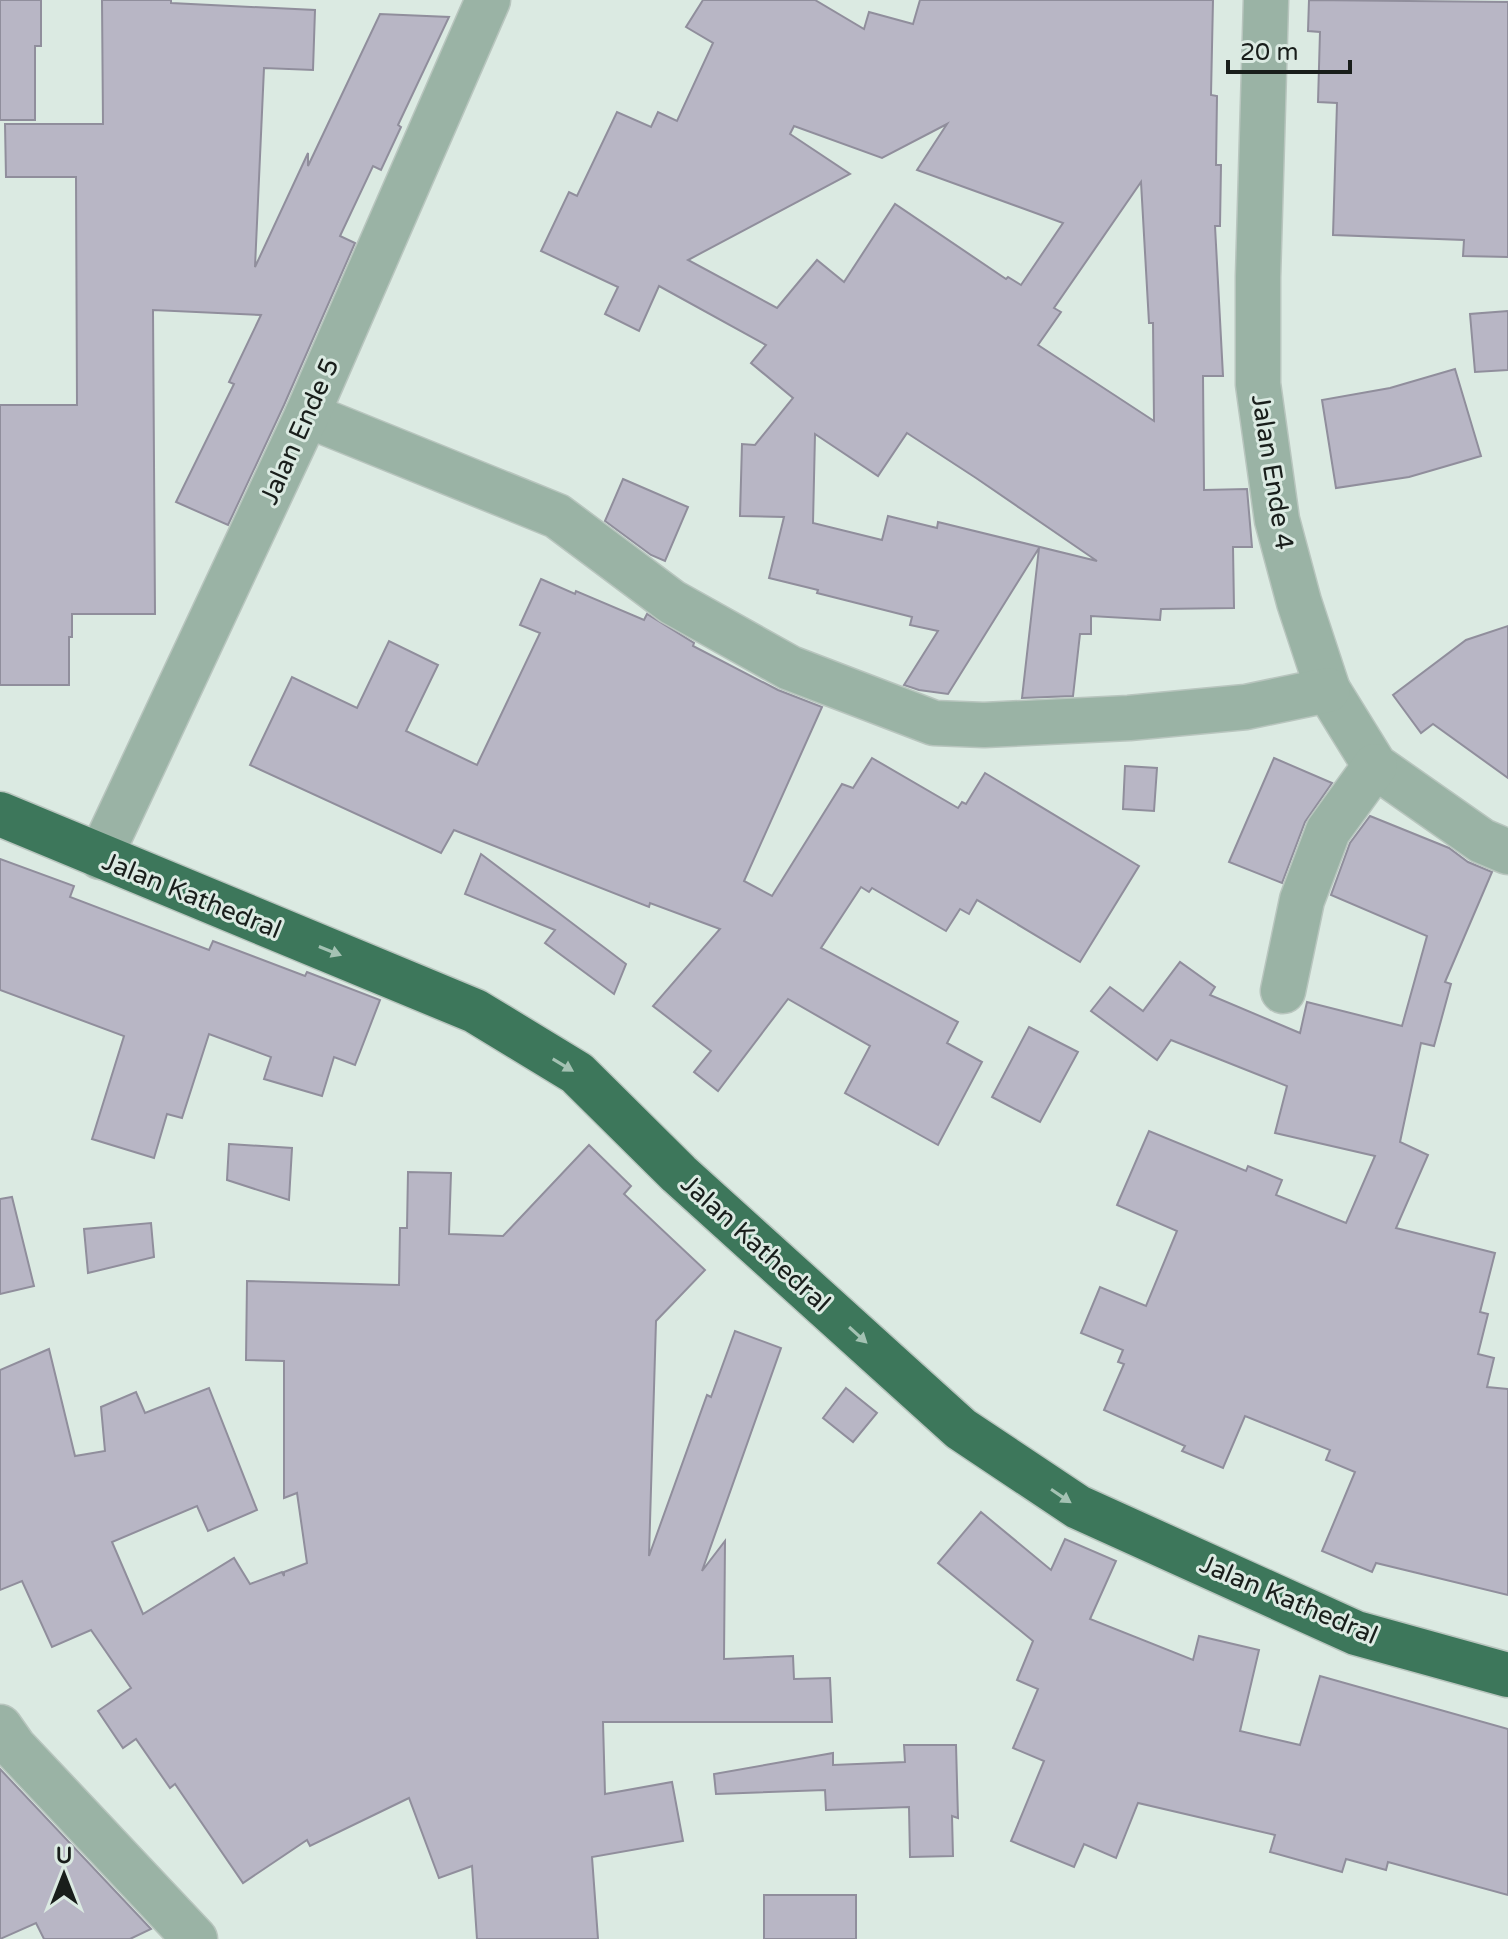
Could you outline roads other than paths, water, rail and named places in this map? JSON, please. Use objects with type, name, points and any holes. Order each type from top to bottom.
[{"type":"highway","name":"Jalan Kathedral","points":[[0,814],[475,1011],[577,1073],[679,1174],[961,1429],[1078,1507],[1356,1633],[1508,1675]]},
{"type":"street","name":"Jalan Ende 5","points":[[100,857],[307,415],[488,0]]},
{"type":"street","name":"Jalan Ende 4","points":[[1266,0],[1258,384],[1277,520],[1299,602],[1328,690],[1375,766],[1482,841],[1508,852]]},
{"type":"street","points":[[307,415],[557,516],[672,602],[790,668],[934,723],[984,725],[1129,718],[1246,707],[1328,690]]},
{"type":"street","points":[[1283,991],[1302,900],[1328,831],[1375,766]]},
{"type":"street","points":[[0,1727],[14,1747],[195,1939]]}]
